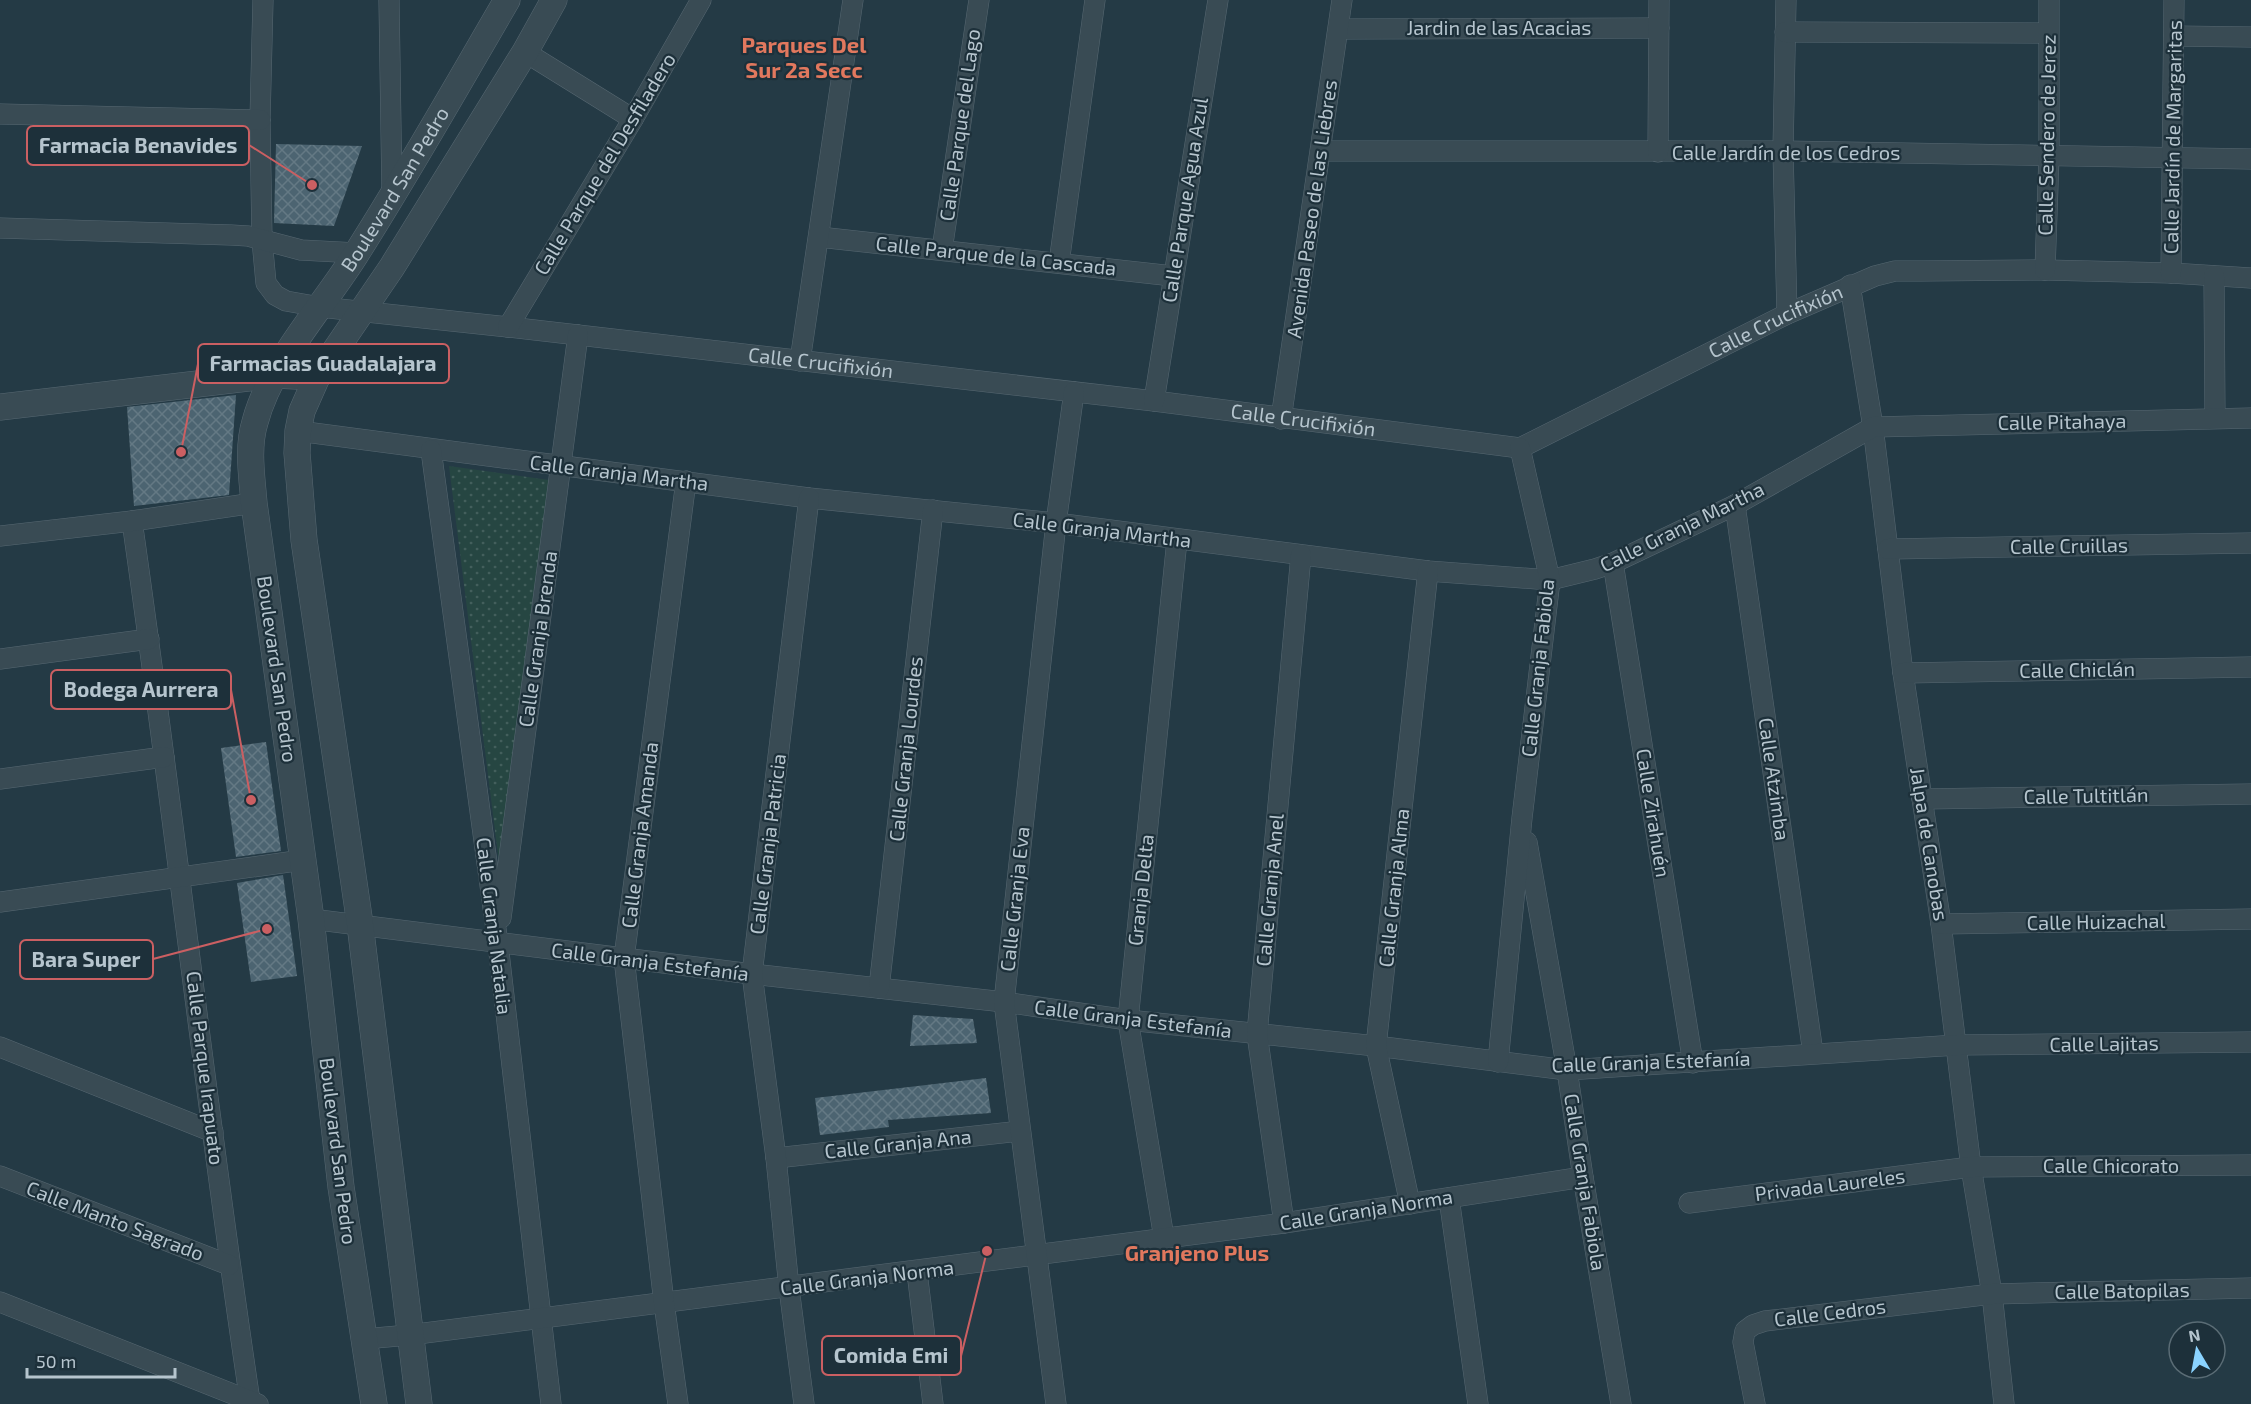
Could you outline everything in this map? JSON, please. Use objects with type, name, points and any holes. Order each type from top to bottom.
[{"type":"street","name":"Calle Crucifixión","points":[[263,0],[260,120],[262,240],[266,283],[275,295],[286,301],[320,308],[508,327],[1154,401],[1520,448],[1787,314],[1875,276],[1895,272],[2045,270],[2171,273],[2251,278]]},
{"type":"street","points":[[389,0],[393,195]]},
{"type":"street","name":"Boulevard San Pedro","points":[[374,1404],[341,1187],[303,860],[254,503],[251,441],[262,398],[274,375],[357,253],[507,0]]},
{"type":"street","name":"Boulevard San Pedro","points":[[364,311],[525,52],[554,0]]},
{"type":"street","name":"Calle Parque del Desfiladero","points":[[508,327],[633,119],[701,0]]},
{"type":"street","points":[[800,361],[853,0]]},
{"type":"street","name":"Calle Parque del Lago","points":[[942,250],[979,0]]},
{"type":"street","points":[[1059,263],[1095,0]]},
{"type":"street","name":"Calle Parque Agua Azul","points":[[1154,401],[1218,0]]},
{"type":"street","name":"Avenida Paseo de las Liebres","points":[[1281,419],[1322,151],[1342,0]]},
{"type":"street","points":[[1658,152],[1659,0]]},
{"type":"street","points":[[1786,0],[1783,151],[1787,314]]},
{"type":"street","name":"Calle Sendero de Jerez","points":[[2045,270],[2049,156],[2049,0]]},
{"type":"street","name":"Calle Jardín de Margaritas","points":[[2171,273],[2174,0]]},
{"type":"street","name":"Jardin de las Acacias","points":[[1339,29],[1659,28]]},
{"type":"street","points":[[1785,32],[2048,33]]},
{"type":"street","points":[[2174,36],[2251,37]]},
{"type":"street","points":[[525,52],[633,119]]},
{"type":"street","points":[[0,114],[260,120]]},
{"type":"street","name":"Calle Jardín de los Cedros","points":[[1322,151],[1783,151],[2251,159]]},
{"type":"street","points":[[0,228],[231,235],[301,250],[357,253]]},
{"type":"street","name":"Calle Parque de la Cascada","points":[[819,237],[1173,276]]},
{"type":"street","points":[[2214,276],[2215,418]]},
{"type":"street","name":"Jalpa de Canobas","points":[[1850,285],[1873,427],[1904,673],[1941,924],[1971,1167],[1992,1294],[2004,1404]]},
{"type":"street","points":[[364,311],[317,377],[302,411],[297,453],[304,540],[360,924],[419,1404]]},
{"type":"street","name":"Calle Granja Brenda","points":[[498,944],[578,335]]},
{"type":"street","points":[[0,407],[274,375],[317,377]]},
{"type":"street","name":"Calle Granja Eva","points":[[1056,1404],[1004,1002],[1056,524],[1074,392]]},
{"type":"street","name":"Calle Pitahaya","points":[[1873,427],[2251,418]]},
{"type":"street","name":"Calle Granja Martha","points":[[298,431],[809,498],[1056,524],[1428,571],[1550,580],[1613,563],[1735,505],[1873,427]]},
{"type":"street","name":"Calle Granja Fabiola","points":[[1498,1062],[1522,818],[1550,580],[1520,448]]},
{"type":"street","name":"Calle Granja Natalia","points":[[431,450],[498,944],[540,1318],[552,1404]]},
{"type":"street","name":"Calle Granja Amanda","points":[[678,1404],[624,958],[686,481]]},
{"type":"street","name":"Calle Granja Patricia","points":[[804,1404],[752,974],[809,498]]},
{"type":"street","points":[[0,536],[132,521],[254,503]]},
{"type":"street","name":"Calle Atzimba","points":[[1735,505],[1813,1053]]},
{"type":"street","name":"Calle Granja Lourdes","points":[[879,988],[933,510]]},
{"type":"street","name":"Calle Parque Irapuato","points":[[132,521],[181,879],[229,1265],[254,1402]]},
{"type":"street","name":"Granja Delta","points":[[1164,1238],[1128,1020],[1177,540]]},
{"type":"street","name":"Calle Cruillas","points":[[1888,549],[2251,543]]},
{"type":"street","name":"Calle Granja Anel","points":[[1284,1224],[1257,1034],[1301,555]]},
{"type":"street","name":"Calle Zirahuén","points":[[1613,563],[1693,1063]]},
{"type":"street","name":"Calle Granja Alma","points":[[1410,1204],[1376,1046],[1428,571]]},
{"type":"street","points":[[0,659],[149,639]]},
{"type":"street","name":"Calle Chiclán","points":[[1904,673],[2251,667]]},
{"type":"street","points":[[0,779],[164,757]]},
{"type":"street","name":"Calle Tultitlán","points":[[1922,799],[2251,794]]},
{"type":"street","name":"Calle Granja Fabiola","points":[[1522,818],[1567,1070],[1622,1404]]},
{"type":"street","points":[[0,902],[181,879],[303,860]]},
{"type":"street","name":"Calle Granja Estefanía","points":[[310,919],[498,944],[1004,1002],[1128,1020],[1376,1046],[1567,1070],[1957,1045]]},
{"type":"street","name":"Calle Huizachal","points":[[1941,924],[2251,920]]},
{"type":"street","name":"Calle Lajitas","points":[[1957,1045],[2251,1042]]},
{"type":"street","points":[[0,1047],[213,1132]]},
{"type":"street","name":"Calle Granja Ana","points":[[776,1158],[1020,1131]]},
{"type":"street","name":"Calle Chicorato","points":[[1971,1167],[2251,1165]]},
{"type":"street","name":"Privada Laureles","points":[[1689,1203],[1971,1167]]},
{"type":"street","name":"Calle Manto Sagrado","points":[[0,1176],[229,1265]]},
{"type":"street","name":"Calle Granja Norma","points":[[364,1339],[789,1288],[1284,1224],[1583,1178]]},
{"type":"street","points":[[1449,1198],[1478,1404]]},
{"type":"street","points":[[917,1272],[933,1404]]},
{"type":"street","name":"Calle Batopilas","points":[[1992,1294],[2251,1288]]},
{"type":"street","name":"Calle Cedros","points":[[1755,1404],[1743,1342],[1745,1331],[1753,1325],[1782,1318],[1992,1294]]},
{"type":"street","points":[[0,1302],[254,1402]]},
{"type":"green space","points":[[449,466],[549,480],[499,862]]},
{"type":"building","points":[[276,144],[362,146],[334,226],[274,223]]},
{"type":"building","points":[[236,395],[229,495],[134,506],[127,407]]},
{"type":"building","points":[[266,742],[281,851],[236,857],[221,748]]},
{"type":"building","points":[[283,875],[297,976],[251,982],[237,883]]},
{"type":"building","points":[[913,1015],[973,1019],[977,1043],[910,1046]]},
{"type":"building","points":[[986,1078],[991,1113],[888,1120],[889,1127],[820,1135],[815,1098]]},
{"type":"place","name":"Farmacia Benavides","points":[[312,185]]},
{"type":"place","name":"Farmacias Guadalajara","points":[[181,452]]},
{"type":"place","name":"Bodega Aurrera","points":[[251,800]]},
{"type":"place","name":"Bara Super","points":[[267,929]]},
{"type":"place","name":"Comida Emi","points":[[987,1251]]},
{"type":"district","name":"Parques Del Sur 2a Secc","points":[[804,58]]},
{"type":"district","name":"Granjeno Plus","points":[[1197,1253]]}]
